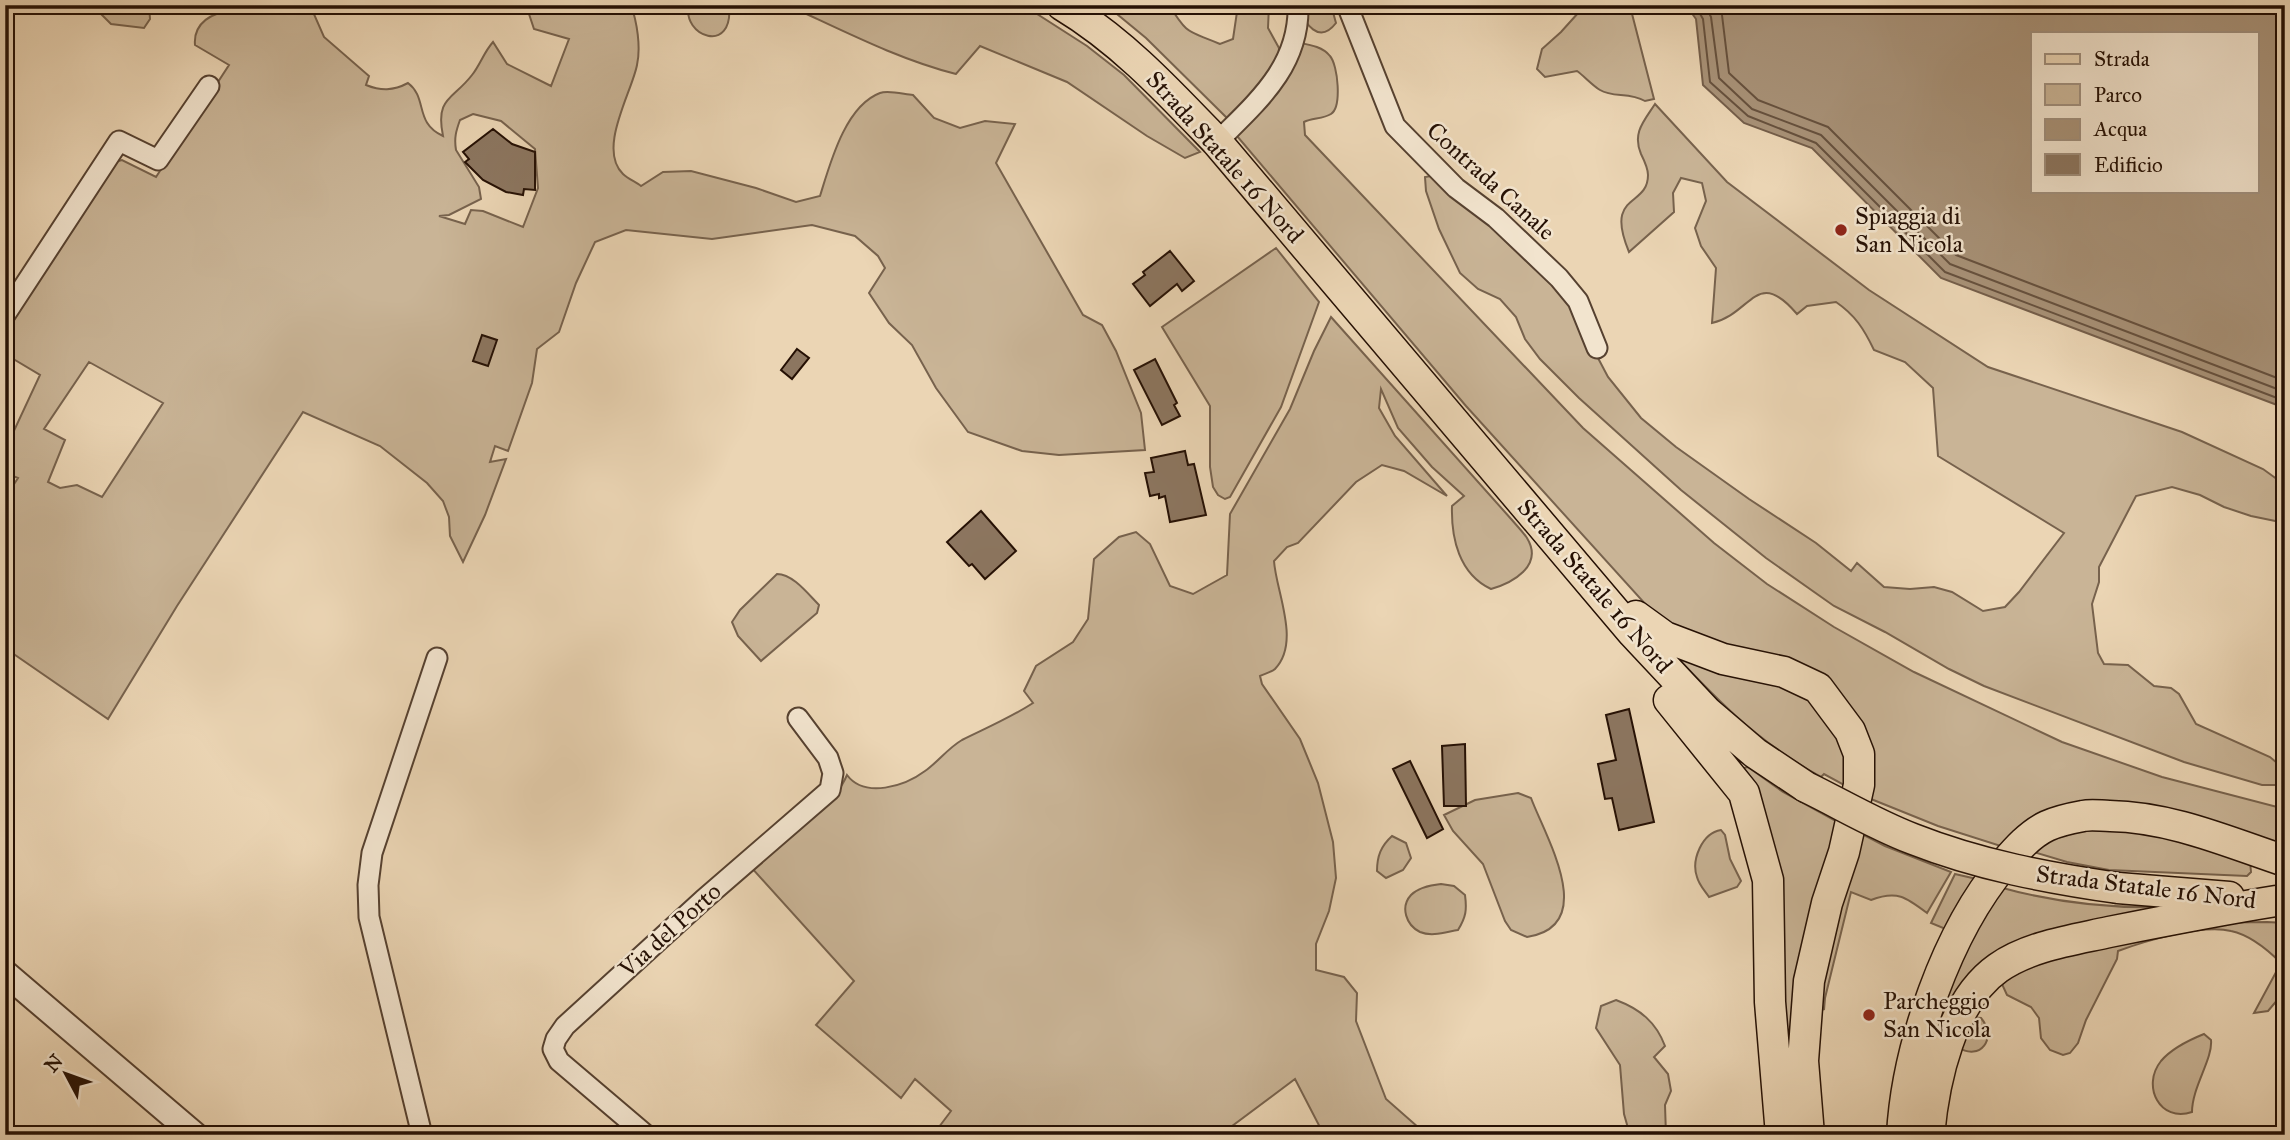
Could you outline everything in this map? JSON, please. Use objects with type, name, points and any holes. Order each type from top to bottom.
[{"type":"main road","name":"Strada Statale 16 Nord","points":[[1062,5],[1083,18],[1143,66],[1217,142],[1590,582],[1707,712],[1755,752],[1806,787],[1911,838],[1958,855],[2038,876],[2118,888],[2280,902]]},
{"type":"main road","points":[[1539,522],[1625,651],[1688,721],[1744,793],[1768,880],[1770,1002],[1781,1135]]},
{"type":"main road","points":[[1590,582],[1665,637],[1723,659],[1784,672],[1818,688],[1850,731],[1859,754],[1859,785],[1809,981],[1803,1061],[1810,1135]]},
{"type":"main road","points":[[1902,1135],[1911,1077],[1925,1019],[1954,942],[1982,891],[2020,844],[2047,826],[2086,815],[2130,816],[2172,823],[2285,861]]},
{"type":"main road","points":[[1929,1135],[1942,1060],[1959,1015],[1976,989],[1998,967],[2031,951],[2087,937],[2191,915],[2280,902]]},
{"type":"street","points":[[1217,142],[1281,73],[1299,26],[1298,5]]},
{"type":"street","name":"Contrada Canale","points":[[1347,5],[1395,126],[1455,188],[1496,218],[1559,278],[1578,301],[1597,348]]},
{"type":"street","points":[[5,315],[119,141],[158,160],[209,86]]},
{"type":"street","points":[[422,1135],[369,917],[368,885],[372,853],[437,658]]},
{"type":"street","name":"Via del Porto","points":[[646,1135],[559,1061],[553,1049],[556,1039],[565,1026],[830,790],[833,773],[828,758],[798,718]]},
{"type":"street","points":[[5,972],[190,1133]]},
{"type":"green space","points":[[92,5],[149,5],[150,19],[144,28],[111,24]]},
{"type":"green space","points":[[234,5],[310,5],[324,37],[369,76],[366,85],[387,89],[408,83],[418,96],[428,124],[443,136],[441,114],[447,100],[472,75],[493,42],[507,64],[551,86],[569,39],[534,29],[526,5],[631,5],[639,50],[634,76],[618,120],[614,150],[616,163],[623,174],[641,186],[663,172],[691,171],[756,188],[796,202],[820,196],[834,153],[848,123],[868,100],[883,92],[913,95],[934,118],[960,128],[985,121],[1015,124],[996,163],[1083,315],[1102,325],[1116,351],[1141,413],[1145,450],[1059,455],[1022,451],[968,432],[936,388],[912,345],[889,323],[869,293],[885,268],[878,256],[855,236],[812,225],[712,239],[626,230],[595,242],[576,283],[559,332],[537,349],[532,383],[508,451],[495,446],[490,462],[506,459],[485,515],[463,562],[450,536],[449,517],[443,501],[427,483],[380,446],[303,412],[177,606],[108,719],[5,648],[5,498],[18,478],[5,473],[5,450],[40,375],[5,354],[5,319],[108,164],[122,160],[156,177],[229,65],[195,45],[197,30],[211,16],[232,12]],"holes":[[[473,114],[501,121],[535,149],[538,188],[523,227],[483,211],[471,210],[465,224],[439,216],[449,215],[481,199],[479,187],[455,146],[460,120]],[[89,362],[163,403],[102,497],[77,485],[60,488],[48,482],[65,440],[44,429]]]},
{"type":"green space","points":[[689,5],[729,5],[724,31],[716,36],[699,32],[689,16]]},
{"type":"green space","points":[[787,5],[1023,5],[1087,46],[1124,75],[1200,152],[1185,158],[1067,82],[980,46],[956,74],[891,52]]},
{"type":"green space","points":[[1106,5],[1169,5],[1185,28],[1220,44],[1233,39],[1238,5],[1269,5],[1268,28],[1279,48],[1278,66],[1229,120],[1146,38]]},
{"type":"green space","points":[[1299,5],[1331,5],[1336,23],[1324,32],[1318,32],[1308,25]]},
{"type":"green space","points":[[1602,7],[1631,10],[1654,99],[1645,101],[1610,94],[1597,88],[1577,71],[1545,77],[1537,69],[1542,49],[1579,12]]},
{"type":"green space","points":[[1300,43],[1320,48],[1330,56],[1338,86],[1334,110],[1328,116],[1304,122],[1305,135],[1583,428],[1714,543],[1767,584],[1834,627],[1914,672],[2062,742],[2162,777],[2285,809],[2285,858],[2113,807],[2010,849],[1938,826],[1866,797],[1867,761],[1780,660],[1688,633],[1657,617],[1466,406],[1237,136],[1245,119]]},
{"type":"green space","points":[[1655,104],[1727,182],[1869,290],[1988,367],[2182,432],[2263,469],[2285,485],[2285,523],[2251,516],[2200,495],[2172,487],[2136,496],[2099,567],[2099,582],[2092,604],[2098,653],[2104,664],[2128,665],[2154,686],[2171,688],[2179,694],[2196,724],[2270,757],[2283,768],[2284,778],[2275,785],[2262,785],[2184,762],[1984,686],[1834,606],[1766,558],[1681,490],[1540,359],[1525,339],[1516,317],[1500,299],[1478,289],[1460,273],[1439,229],[1426,191],[1425,177],[1437,175],[1576,300],[1588,339],[1608,377],[1641,418],[1676,447],[1816,543],[1851,571],[1857,563],[1884,587],[1934,587],[1952,592],[1983,611],[2005,607],[2064,533],[1938,456],[1933,388],[1905,362],[1874,350],[1858,323],[1836,302],[1807,306],[1797,314],[1783,300],[1763,293],[1725,318],[1712,323],[1716,268],[1701,246],[1695,228],[1706,201],[1702,183],[1681,178],[1673,193],[1674,212],[1629,252],[1621,219],[1629,203],[1642,193],[1646,185],[1648,175],[1638,140],[1640,128]]},
{"type":"green space","points":[[1276,248],[1319,302],[1281,407],[1230,497],[1225,499],[1218,495],[1213,487],[1210,467],[1210,406],[1162,327]]},
{"type":"green space","points":[[1331,317],[1520,529],[1531,548],[1529,565],[1516,578],[1499,586],[1491,589],[1471,574],[1459,554],[1453,530],[1452,506],[1464,496],[1432,467],[1398,428],[1381,389],[1379,408],[1395,436],[1447,496],[1404,471],[1382,465],[1356,482],[1298,543],[1287,547],[1274,561],[1285,616],[1286,645],[1283,658],[1275,669],[1260,676],[1262,684],[1300,739],[1318,783],[1333,842],[1336,878],[1329,911],[1316,944],[1316,970],[1344,977],[1357,993],[1356,1021],[1386,1099],[1427,1135],[1324,1135],[1295,1079],[1220,1135],[933,1135],[951,1111],[915,1079],[901,1098],[816,1025],[854,981],[749,865],[818,813],[840,788],[847,775],[864,787],[874,788],[885,788],[907,781],[925,771],[962,740],[1033,703],[1024,691],[1036,666],[1073,642],[1088,619],[1094,559],[1119,537],[1136,532],[1150,544],[1170,586],[1193,594],[1227,575],[1230,514],[1290,409]]},
{"type":"green space","points":[[777,574],[789,577],[819,605],[817,613],[761,661],[738,636],[732,622],[740,610]]},
{"type":"green space","points":[[1660,639],[1799,684],[1844,727],[1855,791],[1824,774],[1821,777],[1797,763],[1754,732]]},
{"type":"green space","points":[[1748,767],[1783,792],[1836,821],[1791,1135],[1743,776],[1743,768]]},
{"type":"green space","points":[[1518,793],[1531,798],[1555,856],[1562,878],[1564,898],[1560,916],[1549,929],[1527,937],[1511,930],[1483,864],[1453,831],[1444,815],[1475,800]]},
{"type":"green space","points":[[2118,822],[2250,861],[2251,872],[2247,876],[2109,870],[2067,862],[2027,850],[2042,837]]},
{"type":"green space","points":[[1721,830],[1725,835],[1730,859],[1741,881],[1737,887],[1709,897],[1698,880],[1697,855],[1708,836]]},
{"type":"green space","points":[[1862,834],[1951,872],[1927,913],[1901,897],[1888,896],[1871,900],[1851,892],[1824,1010],[1820,1001],[1830,936]]},
{"type":"green space","points":[[1392,836],[1406,843],[1411,858],[1403,870],[1386,878],[1377,871],[1378,861],[1382,848]]},
{"type":"green space","points":[[1955,874],[1981,880],[1948,930],[1931,923]]},
{"type":"green space","points":[[1441,884],[1454,886],[1465,895],[1463,921],[1458,930],[1434,934],[1420,932],[1411,925],[1406,915],[1408,900],[1421,888]]},
{"type":"green space","points":[[1999,887],[2085,904],[2172,907],[2000,961],[1914,1098],[1945,988]]},
{"type":"green space","points":[[2203,923],[2285,923],[2285,991],[2268,1011],[2254,1013],[2281,963],[2252,939],[2219,929],[2174,935],[2118,951],[2117,959],[2086,1020],[2078,1043],[2070,1053],[2063,1055],[2050,1050],[2041,1038],[2039,1018],[2031,1007],[2007,995],[2001,982],[2041,959]]},
{"type":"green space","points":[[1616,1000],[1646,1017],[1665,1046],[1654,1057],[1668,1074],[1671,1091],[1665,1105],[1666,1135],[1627,1135],[1620,1065],[1596,1028],[1601,1006]]},
{"type":"green space","points":[[1970,1017],[1981,1018],[1988,1033],[1984,1046],[1973,1052],[1958,1047]]},
{"type":"green space","points":[[2204,1034],[2211,1040],[2211,1048],[2195,1093],[2192,1112],[2171,1112],[2157,1100],[2153,1081],[2155,1071],[2170,1052]]},
{"type":"water","points":[[1686,5],[2285,5],[2285,408],[1941,278],[1812,148],[1744,123],[1703,85],[1696,19]]},
{"type":"building","points":[[493,129],[512,144],[535,152],[535,190],[524,189],[523,195],[506,192],[483,180],[465,162],[469,159],[463,152]]},
{"type":"building","points":[[1170,251],[1194,281],[1182,291],[1177,284],[1150,306],[1133,284],[1145,275],[1143,272]]},
{"type":"building","points":[[482,335],[497,340],[488,366],[473,361]]},
{"type":"building","points":[[797,349],[809,358],[792,379],[781,370]]},
{"type":"building","points":[[1155,359],[1177,403],[1174,405],[1180,416],[1162,425],[1134,370]]},
{"type":"building","points":[[1185,451],[1188,465],[1194,464],[1206,515],[1170,522],[1165,496],[1150,496],[1145,473],[1154,472],[1151,458]]},
{"type":"building","points":[[981,511],[1016,551],[985,579],[947,542]]},
{"type":"building","points":[[1629,709],[1654,822],[1619,830],[1612,798],[1605,799],[1598,764],[1616,760],[1606,715]]},
{"type":"building","points":[[1465,744],[1466,806],[1444,806],[1442,746]]},
{"type":"building","points":[[1410,761],[1443,829],[1427,838],[1393,769]]},
{"type":"place","name":"Spiaggia di San Nicola","points":[[1841,230]]},
{"type":"place","name":"Parcheggio San Nicola","points":[[1869,1015]]}]
